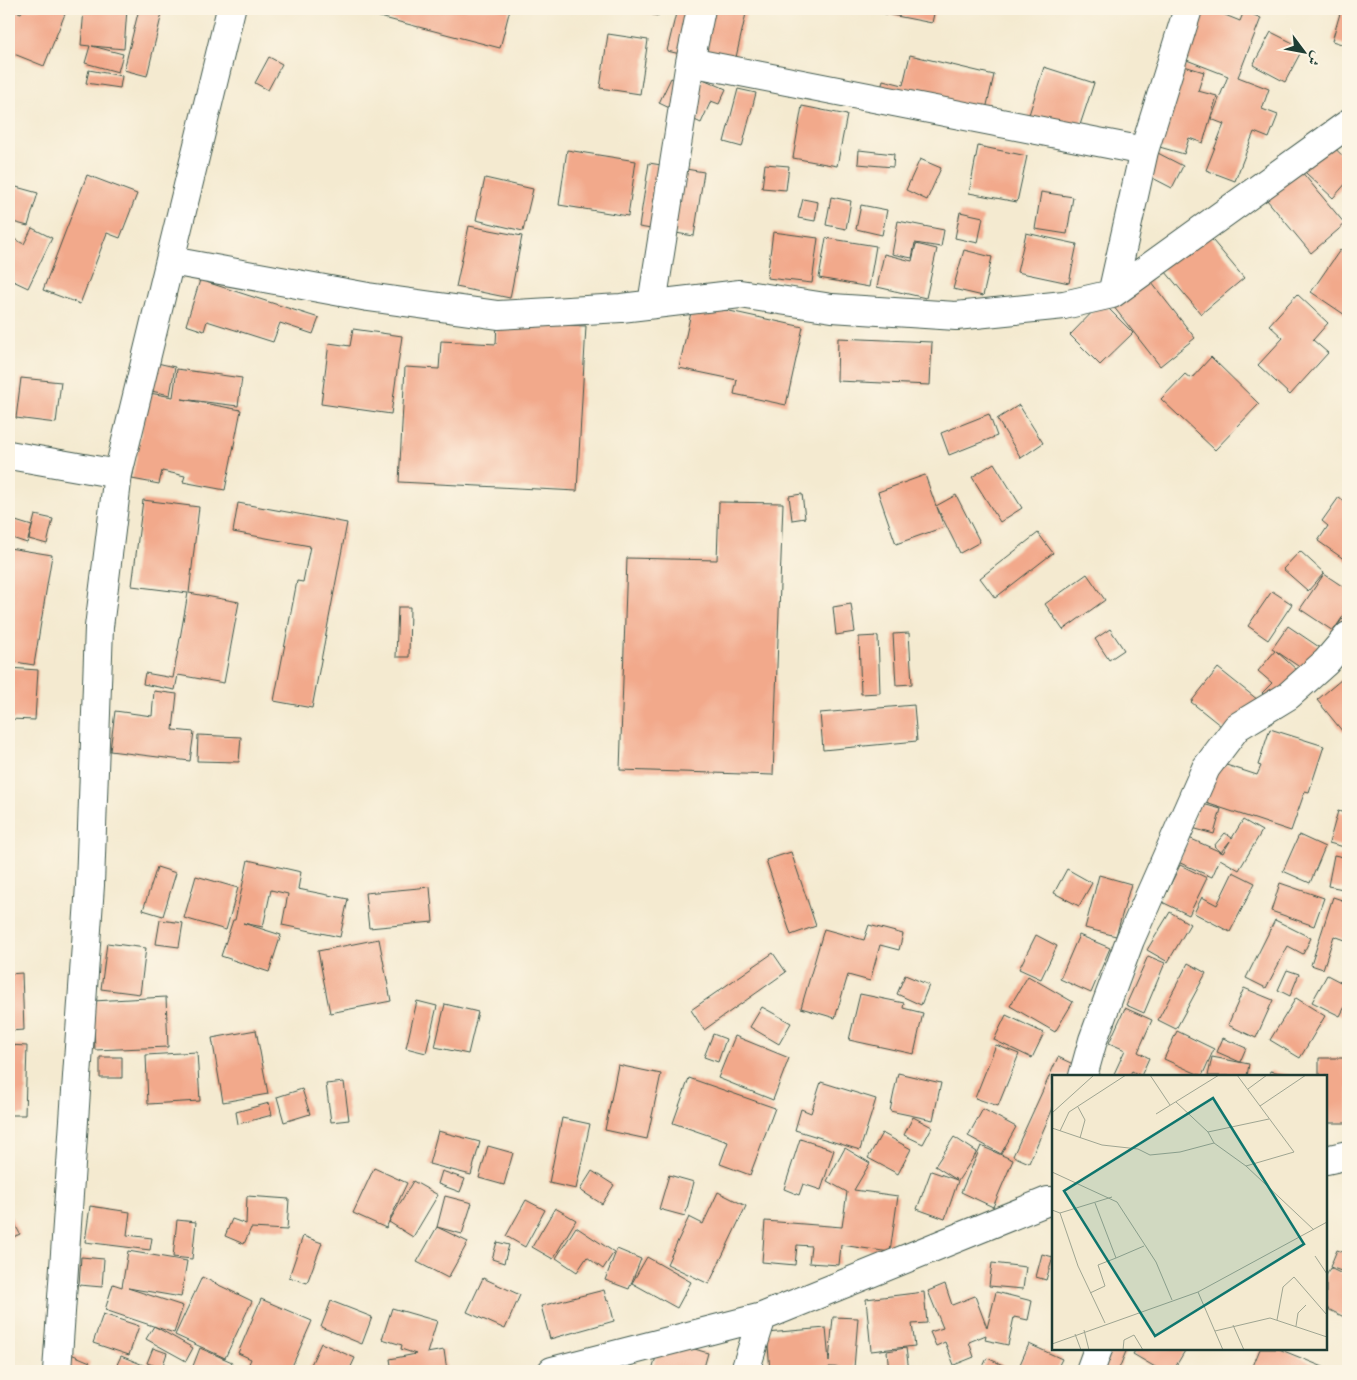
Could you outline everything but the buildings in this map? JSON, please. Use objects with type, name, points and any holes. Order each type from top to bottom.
[{"type":"street","points":[[57,1371],[90,885],[99,627],[118,474],[231,9]]},
{"type":"street","points":[[652,304],[690,62],[701,9]]},
{"type":"street","points":[[1112,294],[1144,151],[1188,9]]},
{"type":"street","points":[[690,62],[1144,151]]},
{"type":"street","points":[[171,260],[368,297],[498,315],[621,308],[740,294],[832,308],[956,316],[1064,305],[1112,294],[1348,124]]},
{"type":"street","points":[[9,455],[118,474]]},
{"type":"street","points":[[1083,1075],[1093,1040],[1130,940],[1206,768],[1237,727],[1288,696],[1326,662],[1348,636]]},
{"type":"street","points":[[1327,1160],[1348,1155]]},
{"type":"street","points":[[552,1371],[762,1317],[1051,1195]]},
{"type":"street","points":[[745,1371],[762,1317]]},
{"type":"street","points":[[1090,1371],[1098,1350]]}]
